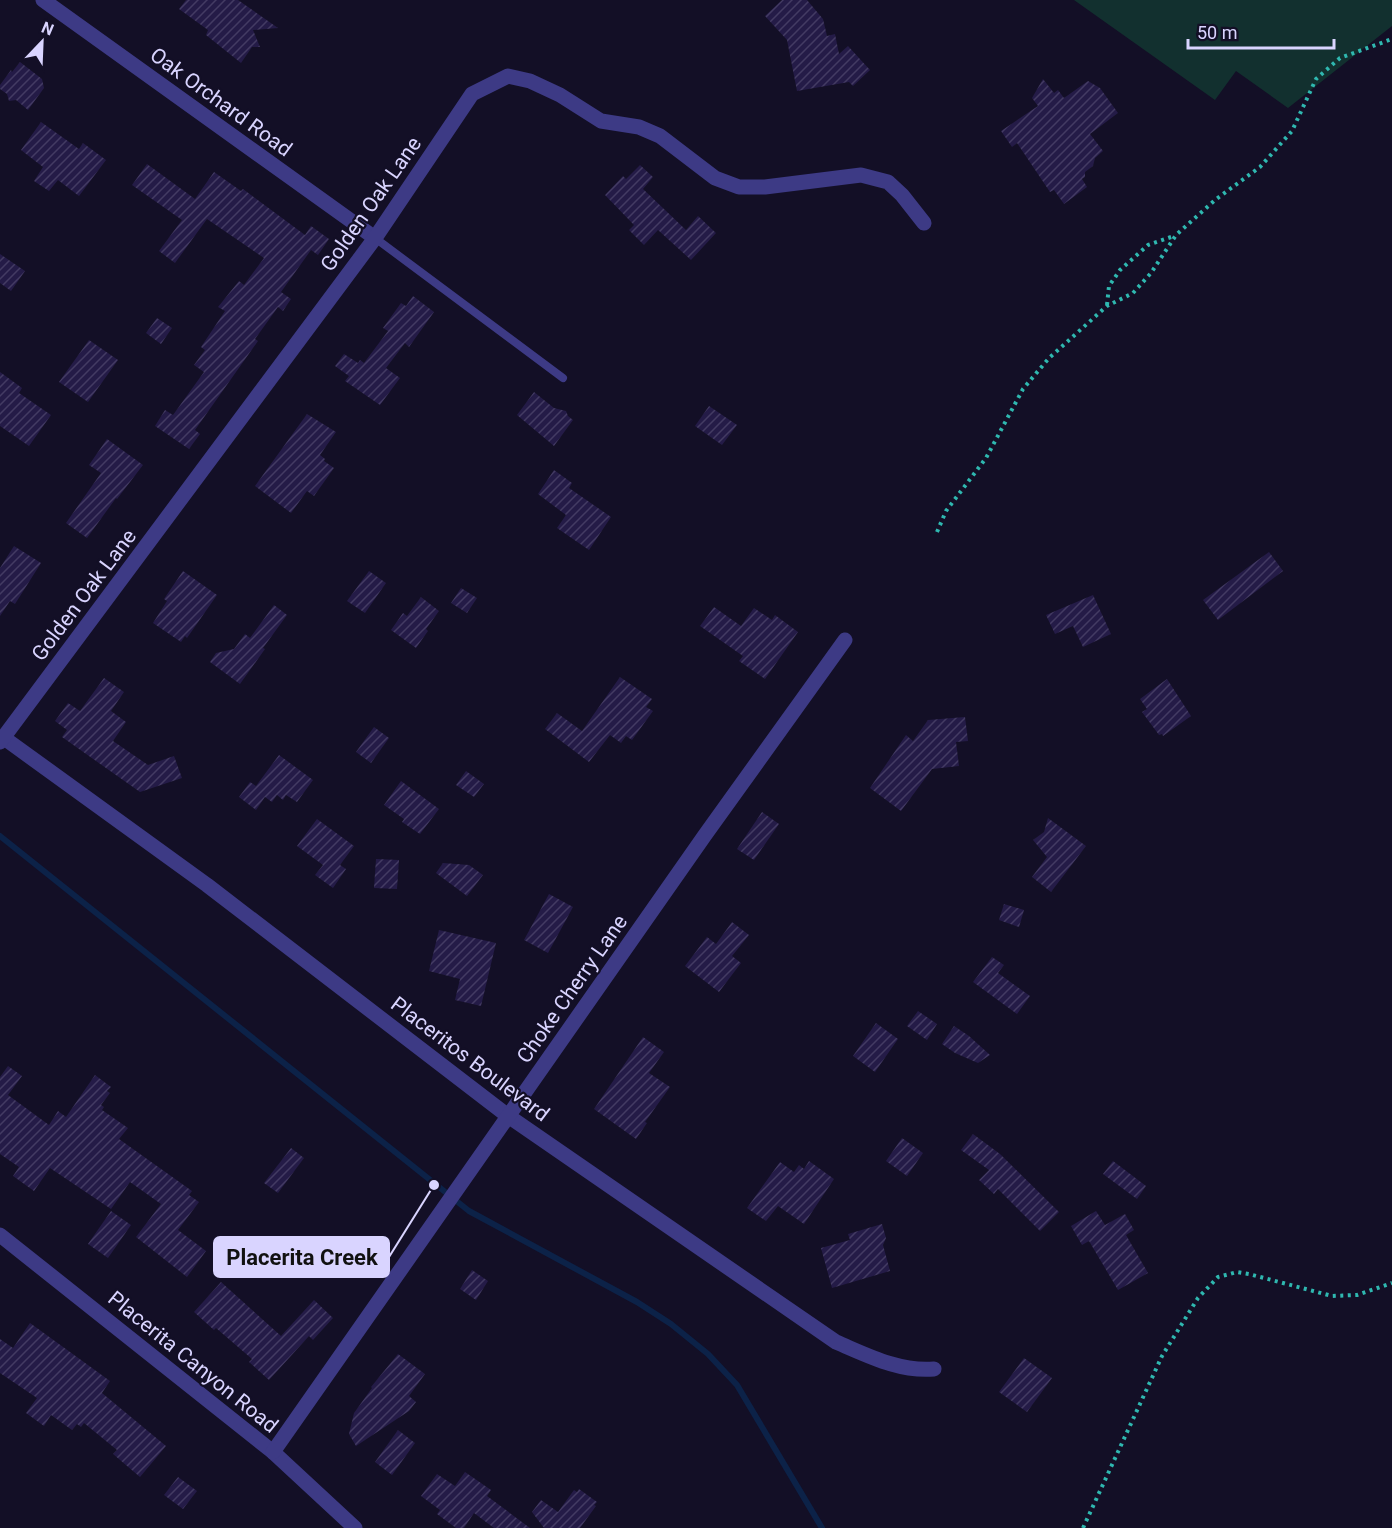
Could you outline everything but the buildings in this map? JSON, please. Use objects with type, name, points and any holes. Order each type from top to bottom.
[{"type":"street","name":"Oak Orchard Road","points":[[43,0],[375,238]]},
{"type":"street","name":"Golden Oak Lane","points":[[2,740],[375,238],[472,94],[508,76],[530,81],[560,95],[601,121],[639,127],[660,136],[715,177],[739,187],[765,187],[861,175],[888,182],[902,195],[924,223]]},
{"type":"street","name":"Choke Cherry Lane","points":[[273,1452],[705,835],[845,640]]},
{"type":"street","name":"Placeritos Boulevard","points":[[2,740],[207,885],[508,1116],[836,1342],[883,1362],[919,1371],[934,1369]]},
{"type":"street","name":"Placerita Canyon Road","points":[[0,1235],[273,1452],[355,1528]]},
{"type":"lane","points":[[375,238],[563,378]]},
{"type":"path","points":[[937,532],[946,511],[986,458],[1023,389],[1049,358],[1107,306],[1133,293],[1151,273],[1176,236],[1215,200],[1260,167],[1292,131],[1316,79],[1340,58],[1392,39]]},
{"type":"path","points":[[1107,306],[1109,286],[1120,270],[1148,245],[1176,236]]},
{"type":"path","points":[[1083,1528],[1162,1356],[1198,1298],[1218,1277],[1237,1272],[1249,1274],[1290,1287],[1332,1296],[1357,1295],[1392,1283]]},
{"type":"green space","points":[[1074,0],[1392,0],[1392,26],[1288,108],[1236,71],[1215,100]]},
{"type":"waterway","points":[[0,836],[469,1211],[637,1302],[671,1324],[708,1354],[737,1385],[822,1528]]},
{"type":"place","name":"Placerita Creek","points":[[434,1185]]}]
